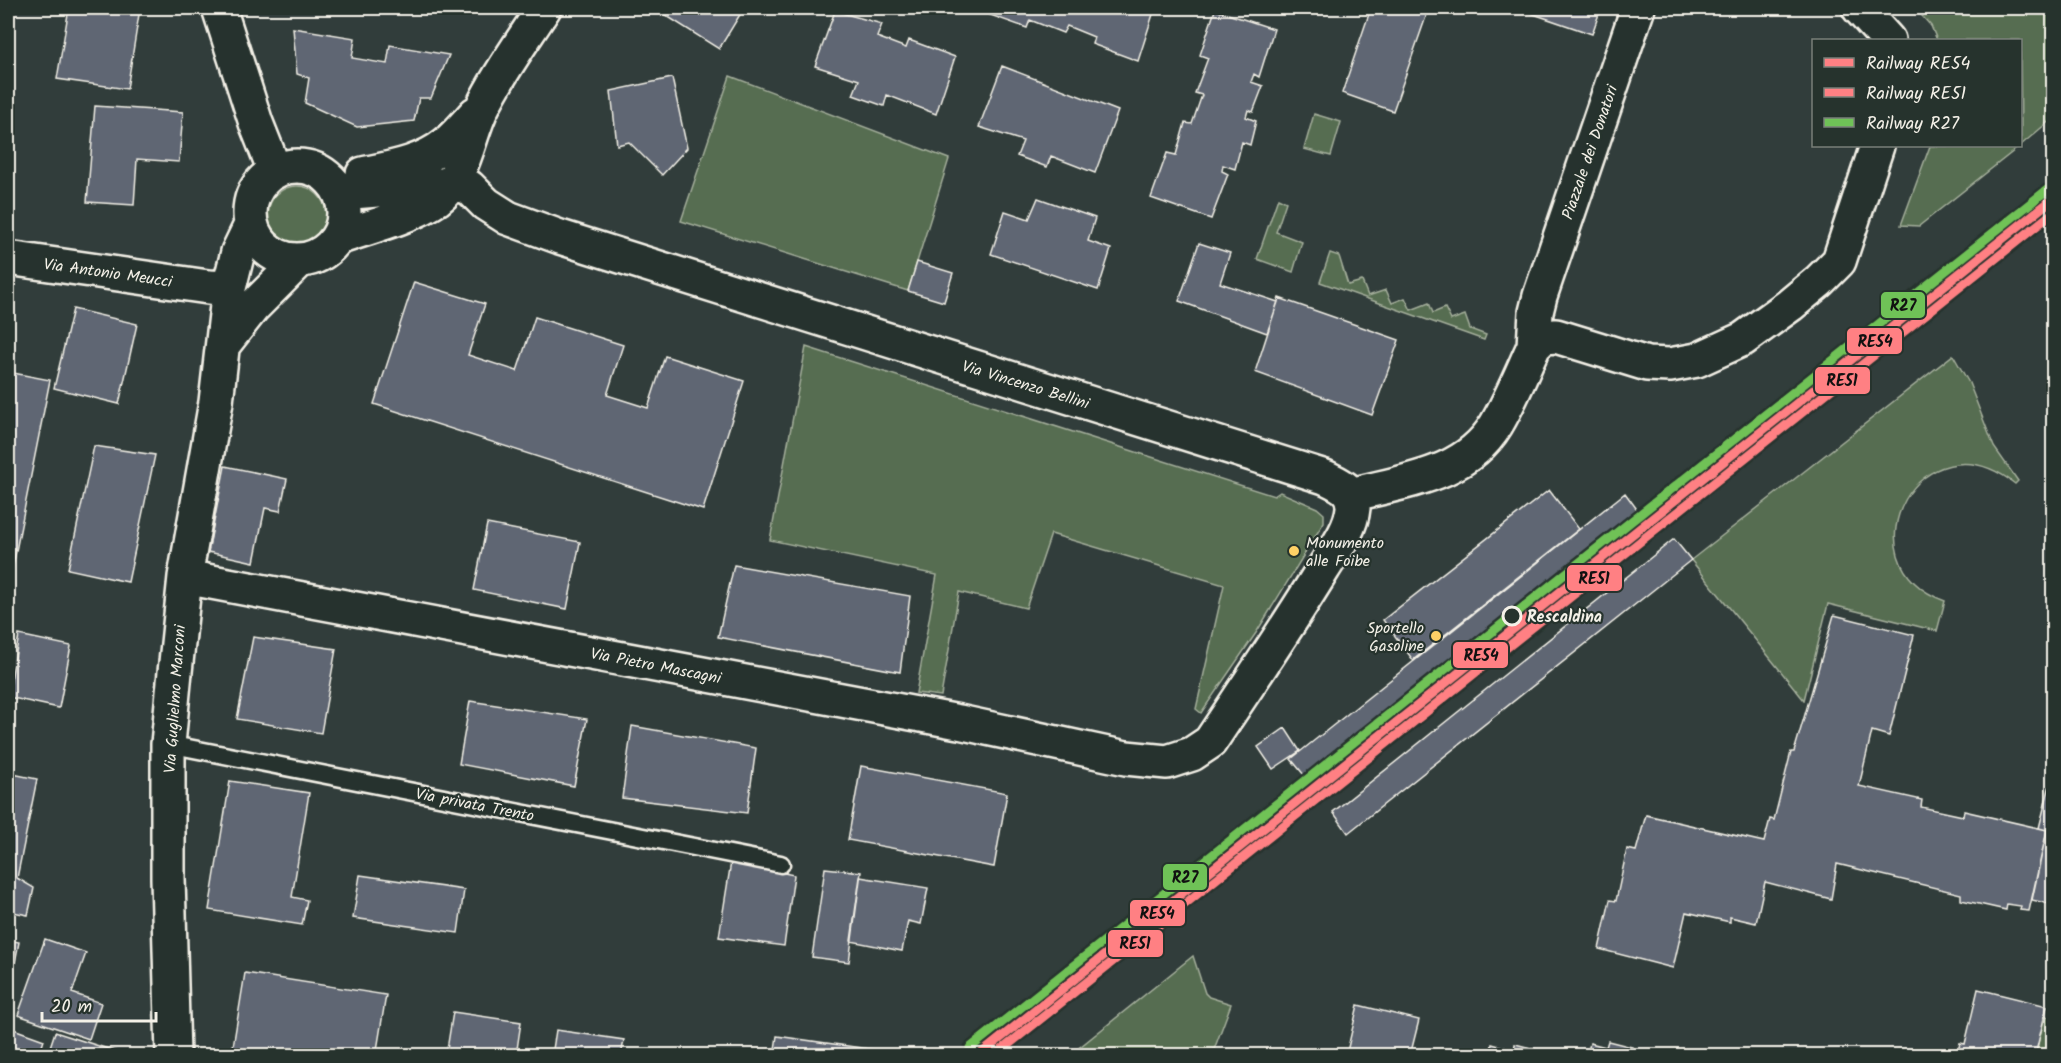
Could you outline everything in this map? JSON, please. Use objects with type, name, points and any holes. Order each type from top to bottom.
[{"type":"street","points":[[219,8],[256,123],[275,171]]},
{"type":"street","points":[[338,237],[383,223],[419,207],[436,199],[452,184],[483,106],[544,8]]},
{"type":"street","name":"Piazzale dei Donatori","points":[[1534,346],[1540,296],[1638,8]]},
{"type":"street","points":[[1859,8],[1887,39]]},
{"type":"street","points":[[336,186],[405,165],[432,154],[447,143],[483,106]]},
{"type":"street","points":[[1351,495],[1426,476],[1446,469],[1472,453],[1495,426],[1534,346],[1544,337],[1556,336],[1647,364],[1670,365],[1697,360],[1743,339],[1790,305],[1839,261],[1877,147]]},
{"type":"street","points":[[289,165],[304,166],[319,171],[336,186],[344,207],[344,223],[338,237],[327,249],[315,257],[300,261],[283,259],[269,252],[257,240],[251,225],[249,209],[253,194],[262,180],[275,171],[289,165]]},
{"type":"street","name":"Via Vincenzo Bellini","points":[[336,186],[452,184],[469,187],[486,204],[508,218],[560,237],[1302,469],[1344,486],[1351,495]]},
{"type":"street","name":"Via Guglielmo Marconi","points":[[173,1056],[168,878],[168,744],[185,577],[216,402],[223,345],[218,287],[251,225]]},
{"type":"street","name":"Via Antonio Meucci","points":[[8,258],[218,287]]},
{"type":"street","points":[[223,345],[253,307],[300,261]]},
{"type":"street","name":"Via Pietro Mascagni","points":[[185,577],[947,720],[1126,758],[1167,762],[1192,754],[1210,742],[1302,603],[1347,529],[1353,506],[1351,495]]},
{"type":"lane","name":"Via privata Trento","points":[[168,744],[781,864]]},
{"type":"green space","points":[[1915,8],[2053,8],[2053,118],[2022,144],[2022,39],[1937,39],[1931,26]]},
{"type":"green space","points":[[730,76],[949,159],[908,291],[681,221]]},
{"type":"green space","points":[[1314,114],[1341,122],[1331,156],[1304,149]]},
{"type":"green space","points":[[1930,147],[2019,147],[1919,226],[1901,225]]},
{"type":"green space","points":[[297,186],[308,188],[321,199],[326,215],[324,226],[313,239],[297,244],[286,242],[273,231],[268,215],[270,204],[281,191]]},
{"type":"green space","points":[[1278,198],[1286,202],[1276,232],[1302,242],[1293,272],[1257,259]]},
{"type":"green space","points":[[1330,253],[1339,256],[1348,285],[1362,281],[1368,296],[1386,290],[1392,303],[1405,298],[1411,310],[1429,303],[1433,313],[1445,308],[1451,320],[1465,315],[1470,329],[1486,335],[1484,340],[1320,282]]},
{"type":"green space","points":[[806,347],[1274,496],[1280,492],[1317,508],[1324,514],[1324,522],[1256,633],[1201,713],[1196,709],[1224,585],[1051,534],[1026,608],[959,592],[941,696],[916,693],[937,575],[770,540]]},
{"type":"green space","points":[[1953,355],[1969,383],[1994,447],[2018,481],[2015,484],[1981,466],[1950,465],[1924,478],[1905,500],[1896,527],[1898,556],[1914,582],[1945,601],[1937,631],[1828,604],[1804,700],[1691,560]]},
{"type":"green space","points":[[1193,956],[1205,993],[1209,997],[1231,1004],[1212,1055],[1070,1055]]},
{"type":"green space","points":[[2045,1016],[2053,1019],[2053,1055],[2035,1055]]},
{"type":"building","points":[[69,8],[140,8],[127,89],[57,79]]},
{"type":"building","points":[[654,8],[744,8],[719,49]]},
{"type":"building","points":[[983,8],[1155,8],[1138,61],[1092,44],[1094,37],[1067,26],[1063,33],[1030,20],[1027,28],[982,12]]},
{"type":"building","points":[[1371,8],[1429,8],[1393,111],[1342,93]]},
{"type":"building","points":[[1516,8],[1601,8],[1592,34]]},
{"type":"building","points":[[1215,10],[1274,29],[1259,77],[1254,74],[1251,82],[1263,86],[1253,112],[1248,110],[1246,117],[1256,121],[1250,145],[1242,142],[1235,169],[1223,165],[1222,171],[1228,174],[1211,219],[1151,198],[1167,153],[1176,155],[1185,123],[1192,124],[1202,95],[1195,93],[1208,58],[1200,55]]},
{"type":"building","points":[[835,11],[882,24],[877,37],[906,48],[909,40],[955,57],[936,114],[887,95],[884,106],[853,95],[859,80],[815,66]]},
{"type":"building","points":[[293,28],[355,38],[352,58],[387,64],[390,45],[449,55],[431,98],[419,98],[414,121],[357,127],[305,103],[309,78],[297,74]]},
{"type":"building","points":[[1002,66],[1118,111],[1095,173],[1051,156],[1047,167],[1017,156],[1023,141],[979,127]]},
{"type":"building","points":[[672,78],[687,148],[662,175],[629,142],[617,145],[611,91]]},
{"type":"building","points":[[95,106],[183,112],[179,162],[137,159],[134,205],[87,202]]},
{"type":"building","points":[[1038,198],[1095,218],[1088,241],[1111,249],[1098,290],[991,254],[1005,211],[1029,219]]},
{"type":"building","points":[[1199,243],[1230,253],[1220,283],[1278,302],[1267,333],[1179,301]]},
{"type":"building","points":[[917,262],[953,273],[944,302],[908,291]]},
{"type":"building","points":[[414,282],[485,304],[468,355],[517,371],[535,317],[623,345],[607,395],[648,408],[665,356],[744,381],[703,510],[374,404]]},
{"type":"building","points":[[1279,298],[1399,340],[1372,415],[1255,372]]},
{"type":"building","points":[[73,309],[137,324],[119,404],[54,388]]},
{"type":"building","points":[[8,372],[50,380],[8,591]]},
{"type":"building","points":[[94,446],[155,455],[128,582],[68,569]]},
{"type":"building","points":[[225,466],[287,479],[280,511],[265,508],[254,562],[208,552]]},
{"type":"building","points":[[1549,490],[1579,529],[1413,660],[1383,620]]},
{"type":"building","points":[[1625,493],[1642,516],[1309,781],[1291,759]]},
{"type":"building","points":[[487,524],[580,542],[567,609],[474,590]]},
{"type":"building","points":[[1674,539],[1691,560],[1348,833],[1333,812]]},
{"type":"building","points":[[734,565],[910,596],[900,672],[718,637]]},
{"type":"building","points":[[1834,615],[1914,635],[1889,736],[1872,731],[1859,786],[1922,800],[1921,807],[1963,816],[1964,811],[2047,830],[2029,911],[2020,910],[2021,906],[2007,904],[2006,910],[1961,900],[1961,894],[1837,864],[1831,899],[1765,882],[1756,923],[1730,917],[1730,922],[1686,912],[1673,968],[1599,949],[1610,900],[1616,901],[1627,849],[1636,851],[1646,815],[1764,842],[1770,819],[1774,820],[1791,752],[1794,752]]},
{"type":"building","points":[[19,635],[71,646],[59,708],[8,697]]},
{"type":"building","points":[[253,637],[336,649],[321,733],[237,719]]},
{"type":"building","points":[[470,701],[587,719],[574,786],[459,764]]},
{"type":"building","points":[[632,726],[756,748],[747,813],[622,798]]},
{"type":"building","points":[[1285,728],[1300,751],[1273,769],[1258,747]]},
{"type":"building","points":[[861,766],[1007,793],[994,867],[848,840]]},
{"type":"building","points":[[2054,769],[2054,905],[2032,900],[2047,830],[2039,828]]},
{"type":"building","points":[[8,773],[37,779],[17,878],[34,888],[28,915],[8,911]]},
{"type":"building","points":[[230,781],[309,793],[292,897],[307,900],[302,925],[209,910]]},
{"type":"building","points":[[731,862],[794,875],[784,946],[719,937]]},
{"type":"building","points":[[825,868],[861,872],[849,962],[812,957]]},
{"type":"building","points":[[360,875],[464,890],[458,933],[353,918]]},
{"type":"building","points":[[860,877],[928,888],[921,924],[908,921],[902,951],[851,941]]},
{"type":"building","points":[[45,939],[86,953],[72,993],[101,1003],[89,1039],[18,1015]]},
{"type":"building","points":[[8,940],[19,942],[12,978],[8,977]]},
{"type":"building","points":[[245,973],[386,995],[376,1056],[248,1056],[232,1053]]},
{"type":"building","points":[[1978,989],[2047,1006],[2035,1056],[1957,1056],[1960,1043],[1965,1044]]},
{"type":"building","points":[[1358,1005],[1419,1020],[1410,1056],[1346,1056]]},
{"type":"building","points":[[453,1012],[521,1022],[516,1056],[446,1056]]},
{"type":"building","points":[[8,1027],[44,1040],[39,1056],[8,1056]]},
{"type":"building","points":[[556,1030],[624,1040],[621,1056],[552,1056]]},
{"type":"building","points":[[55,1032],[130,1056],[47,1056]]},
{"type":"building","points":[[777,1036],[875,1050],[874,1056],[774,1056]]},
{"type":"building","points":[[1608,1041],[1632,1047],[1631,1053],[1641,1056],[1587,1056],[1590,1043],[1606,1047]]},
{"type":"building","points":[[1492,1044],[1514,1050],[1515,1044],[1560,1055],[1490,1056]]},
{"type":"rail line","name":"R27","points":[[970,1048],[2047,190]]},
{"type":"rail line","name":"RE54","points":[[978,1056],[2054,198]]},
{"type":"rail line","name":"RE51","points":[[994,1056],[2054,212]]},
{"type":"place","name":"Monumento alle Foibe","points":[[1294,551]]},
{"type":"place","name":"Rescaldina","points":[[1512,616]]},
{"type":"place","name":"Sportello Gasoline","points":[[1436,636]]}]
